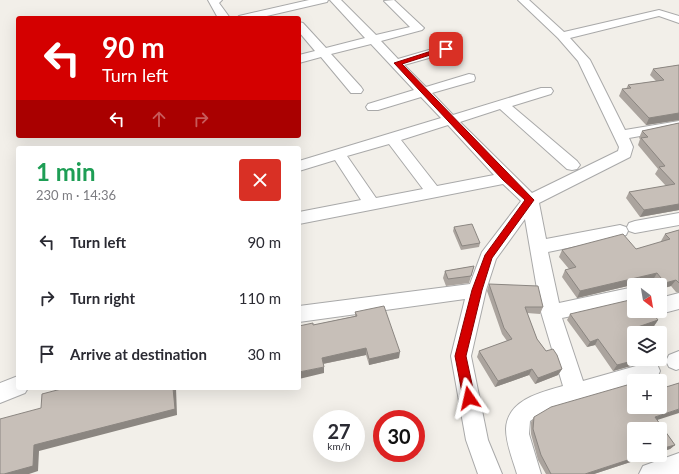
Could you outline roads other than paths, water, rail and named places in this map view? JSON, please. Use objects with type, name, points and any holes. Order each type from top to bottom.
[{"type":"street","points":[[217,0],[212,1],[223,16]]},
{"type":"street","points":[[252,16],[323,0]]},
{"type":"street","points":[[335,0],[398,63],[506,178],[530,200],[551,312],[576,393]]},
{"type":"street","points":[[490,474],[477,440],[461,356],[477,290],[488,257],[530,200],[625,154],[626,147],[584,60],[562,36],[523,0]]},
{"type":"street","points":[[301,66],[326,55],[418,28],[389,2]]},
{"type":"street","points":[[562,36],[659,13],[679,20]]},
{"type":"street","points":[[301,29],[356,90]]},
{"type":"street","points":[[398,63],[446,49]]},
{"type":"street","points":[[301,59],[326,55]]},
{"type":"street","points":[[373,107],[423,90],[469,78]]},
{"type":"street","points":[[301,165],[546,91]]},
{"type":"street","points":[[502,104],[572,165]]},
{"type":"street","points":[[620,135],[679,125]]},
{"type":"street","points":[[392,138],[433,191]]},
{"type":"street","points":[[338,154],[371,203]]},
{"type":"street","points":[[301,216],[506,178]]},
{"type":"street","points":[[539,247],[628,229],[676,223]]},
{"type":"street","points":[[301,314],[477,290]]},
{"type":"street","points":[[551,312],[627,296]]},
{"type":"street","points":[[667,304],[679,301]]},
{"type":"street","points":[[529,474],[517,428],[520,416],[525,410],[533,406],[650,371]]},
{"type":"street","points":[[0,393],[16,387]]},
{"type":"street","points":[[651,474],[679,465]]}]
